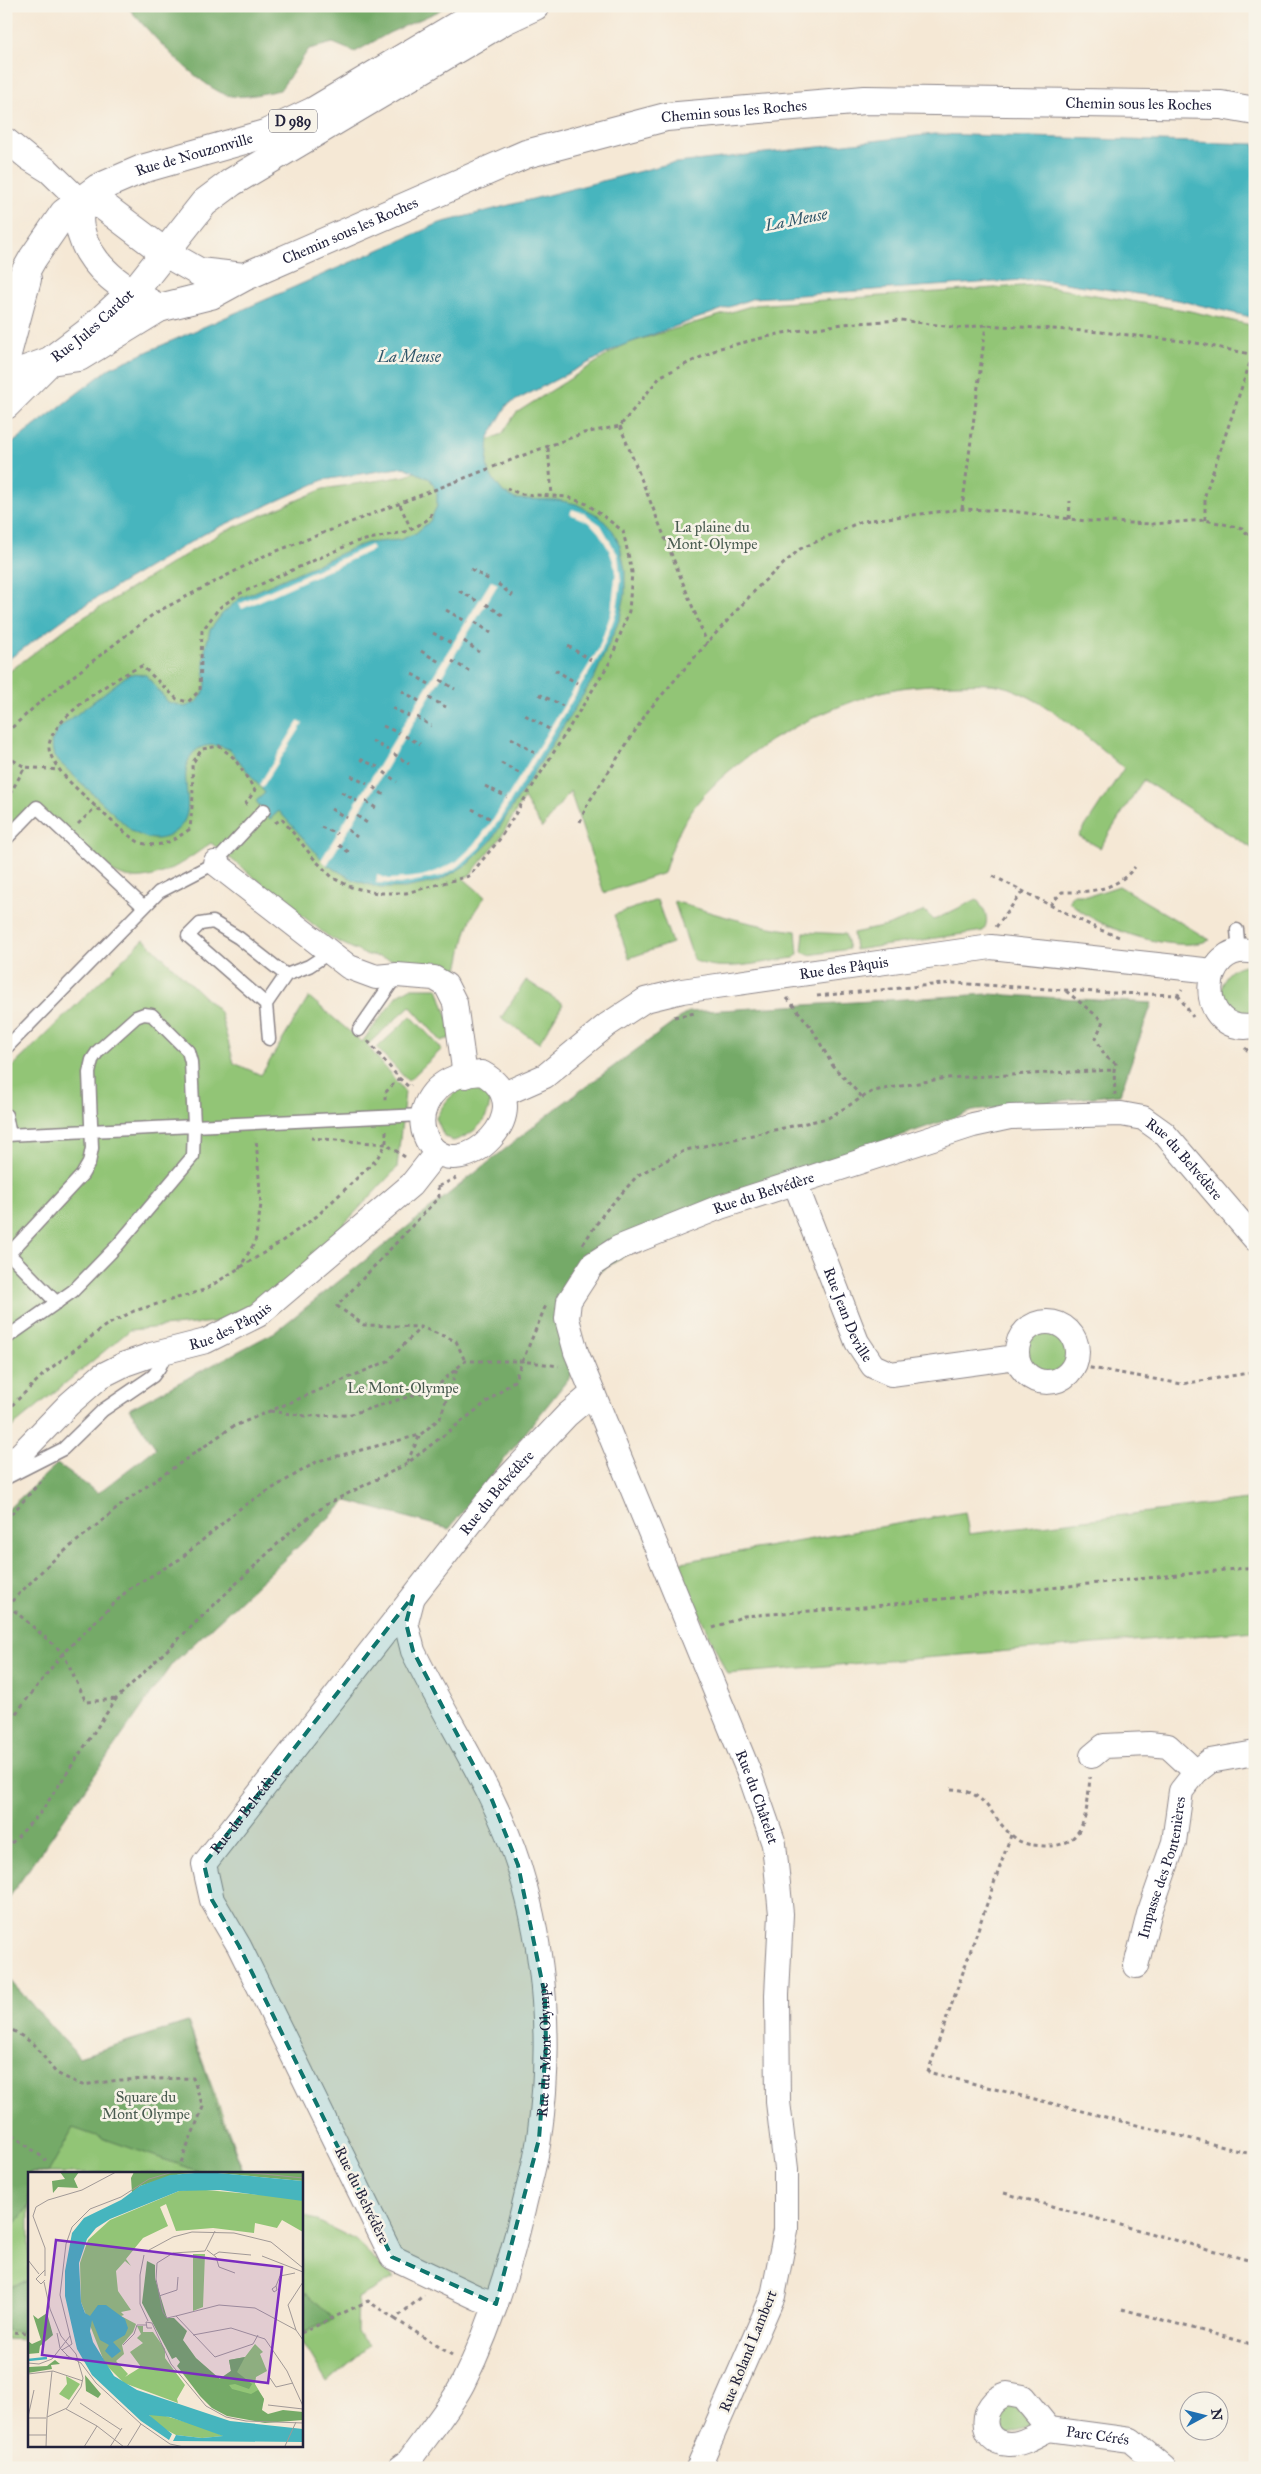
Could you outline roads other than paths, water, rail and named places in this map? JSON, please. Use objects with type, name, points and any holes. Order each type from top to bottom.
[{"type":"street","name":"Rue de Nouzonville","points":[[80,201],[98,188],[142,169],[265,134],[314,111],[490,6]]},
{"type":"street","name":"Rue de Nouzonville","points":[[164,252],[204,203],[232,182],[505,20],[535,6]]},
{"type":"street","name":"Chemin sous les Roches","points":[[50,362],[79,357],[159,308],[212,295],[244,278],[526,154],[666,117],[865,100],[1221,106],[1255,111]]},
{"type":"street","points":[[6,140],[28,158],[49,171],[80,201],[102,205],[164,252],[199,272],[244,278]]},
{"type":"street","points":[[80,201],[80,227],[88,252],[115,282],[159,308]]},
{"type":"street","name":"D 989","points":[[6,358],[33,258],[64,213],[80,201]]},
{"type":"street","name":"Rue Jules Cardot","points":[[6,377],[50,362],[87,333],[140,284],[164,252]]},
{"type":"street","points":[[6,306],[33,258]]},
{"type":"street","name":"D 989","points":[[6,405],[50,362]]},
{"type":"street","points":[[215,863],[349,967],[376,977],[397,975],[434,978],[446,985],[455,1003],[465,1076]]},
{"type":"street","points":[[1243,945],[1220,962],[1214,971],[1209,983],[1210,996],[1214,1009],[1223,1019],[1234,1025],[1255,1026]]},
{"type":"street","name":"Rue des Pâquis","points":[[504,1094],[546,1076],[608,1025],[644,1000],[682,991],[991,947],[1214,971]]},
{"type":"street","points":[[482,1073],[496,1082],[504,1094],[503,1120],[496,1134],[472,1152],[457,1157],[446,1156],[433,1169],[422,1115],[425,1104],[438,1088],[457,1076],[482,1073]]},
{"type":"street","name":"Rue du Belvédère","points":[[496,2304],[478,2298],[392,2257],[239,1946],[212,1900],[204,1864],[499,1487],[567,1415],[593,1393],[567,1319],[569,1301],[593,1264],[626,1245],[720,1207],[973,1125],[1010,1117],[1120,1114],[1143,1118],[1164,1133],[1255,1239]]},
{"type":"street","name":"Rue des Pâquis","points":[[6,1469],[69,1404],[101,1376],[125,1364],[206,1340],[232,1330],[258,1315],[411,1185],[433,1169]]},
{"type":"street","name":"Rue Jean Deville","points":[[795,1183],[857,1342],[873,1366],[891,1374],[1016,1357]]},
{"type":"street","points":[[1046,1322],[1056,1323],[1072,1335],[1077,1350],[1074,1365],[1061,1379],[1042,1383],[1025,1374],[1016,1357],[1016,1346],[1023,1333],[1036,1324],[1046,1322]]},
{"type":"street","name":"Rue du Châtelet","points":[[593,1393],[750,1775],[774,1844],[780,1914],[777,1996],[778,2102],[786,2169],[786,2230]]},
{"type":"street","name":"Rue du Mont Olympe","points":[[400,2468],[408,2462],[462,2385],[496,2304],[514,2246],[539,2139],[546,2046],[545,1996],[532,1923],[518,1866],[492,1800],[413,1650],[406,1623],[413,1596]]},
{"type":"street","points":[[1092,1756],[1104,1746],[1150,1744],[1168,1746],[1196,1772]]},
{"type":"street","name":"Impasse des Pontenières","points":[[1136,1966],[1149,1914],[1174,1842],[1181,1791],[1196,1772],[1210,1760],[1255,1753]]},
{"type":"street","name":"Rue Roland Lambert","points":[[698,2468],[773,2296],[786,2230]]},
{"type":"street","name":"Parc Cérés","points":[[1049,2429],[1131,2440],[1164,2468]]},
{"type":"lane","points":[[6,839],[37,807],[144,907]]},
{"type":"lane","points":[[6,1048],[158,892],[215,863],[260,815]]},
{"type":"lane","points":[[266,1004],[188,936],[200,924],[214,922],[239,938],[286,975]]},
{"type":"lane","points":[[269,1039],[266,1004],[286,975],[309,966],[329,953]]},
{"type":"lane","points":[[359,1030],[397,975]]},
{"type":"lane","points":[[6,1338],[73,1291],[117,1246],[193,1156],[194,1125],[191,1062],[188,1051],[157,1019],[144,1014],[136,1017],[98,1051],[92,1060],[89,1073],[92,1130],[89,1163],[82,1175],[8,1256],[57,1302]]},
{"type":"lane","points":[[6,1115],[8,1135],[422,1115]]},
{"type":"lane","points":[[6,1478],[63,1449],[103,1410],[153,1376],[160,1368],[168,1350]]},
{"type":"water","name":"La Meuse","points":[[934,134],[1255,144],[1255,318],[1178,300],[1038,279],[754,298],[621,346],[507,405],[489,437],[487,465],[490,475],[503,492],[515,499],[557,500],[576,504],[599,516],[613,531],[620,546],[625,570],[625,594],[620,618],[595,676],[491,841],[468,864],[439,881],[405,888],[380,888],[354,880],[327,865],[279,811],[270,819],[256,801],[265,793],[230,750],[224,747],[204,746],[190,758],[186,774],[188,802],[185,818],[181,826],[173,833],[158,839],[143,837],[133,832],[54,757],[51,742],[59,728],[129,674],[146,675],[168,702],[185,707],[197,702],[204,692],[206,684],[205,650],[210,630],[222,614],[239,599],[353,548],[367,543],[400,540],[416,533],[430,521],[437,506],[437,492],[430,479],[404,467],[323,480],[204,534],[75,611],[6,661],[6,448],[110,368],[440,223],[668,164]]},
{"type":"park label","name":"La plaine du Mont-Olympe","points":[[712,536]]},
{"type":"park label","name":"Le Mont-Olympe","points":[[403,1388]]},
{"type":"park label","name":"Square du Mont Olympe","points":[[146,2106]]}]
